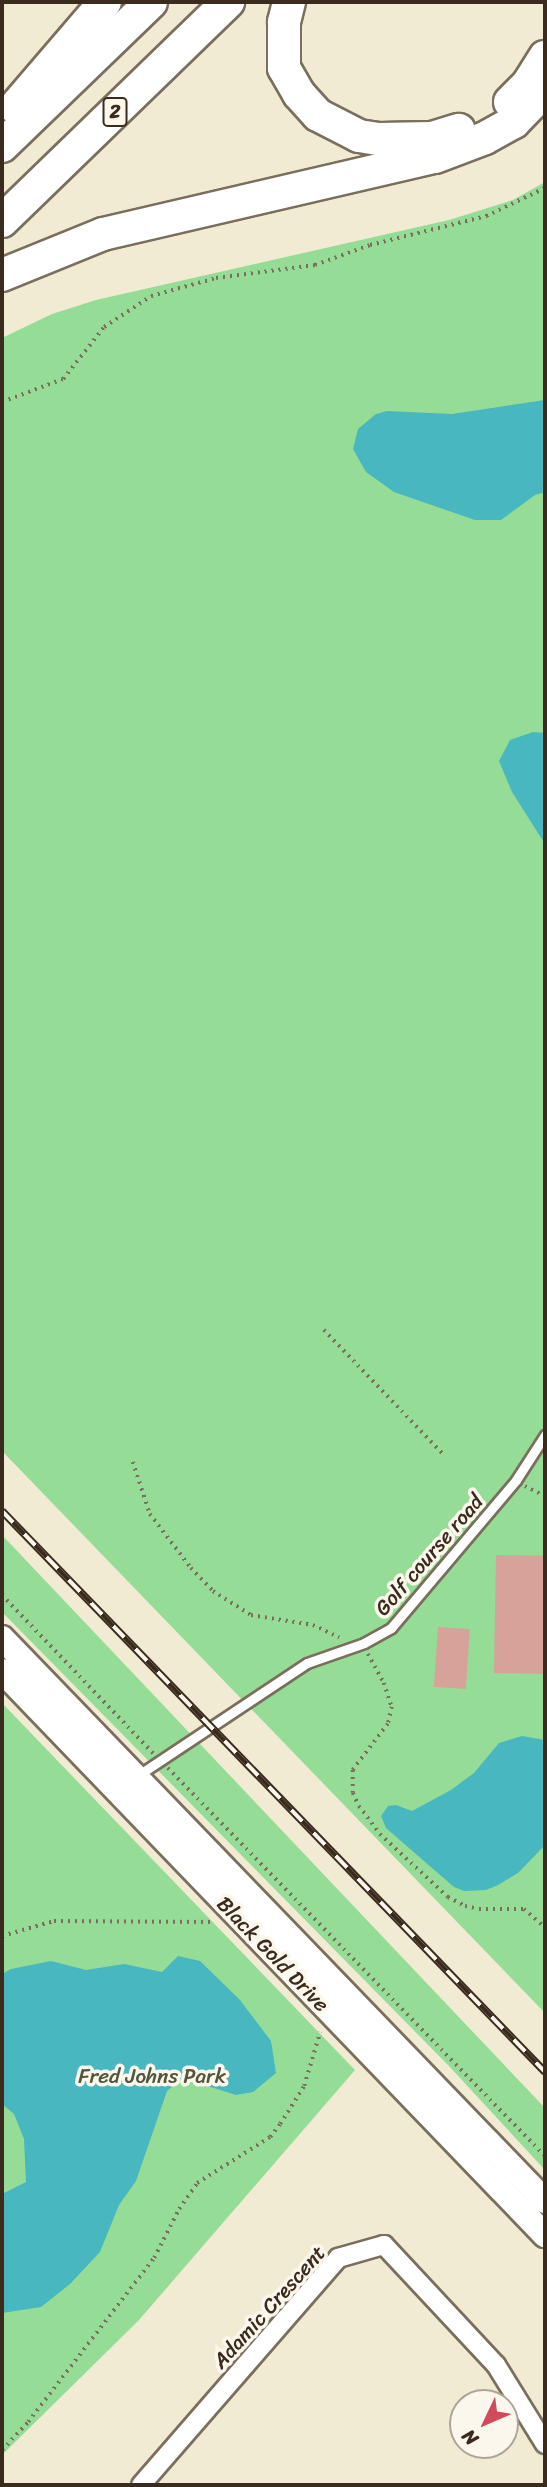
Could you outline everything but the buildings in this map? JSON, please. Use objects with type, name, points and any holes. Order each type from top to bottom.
[{"type":"highway","points":[[2,124],[105,2]]},
{"type":"highway","points":[[2,146],[151,2]]},
{"type":"highway","name":"2","points":[[2,221],[229,2]]},
{"type":"highway","points":[[289,2],[284,22],[284,68],[299,94],[318,114],[359,136],[389,140],[424,138],[469,127],[508,104],[528,84],[545,57]]},
{"type":"highway","points":[[2,275],[103,234],[435,157],[485,138],[514,122],[545,90]]},
{"type":"main road","name":"Black Gold Drive","points":[[2,1638],[545,2201]]},
{"type":"main road","name":"Black Gold Drive","points":[[2,1671],[545,2235]]},
{"type":"street","name":"Adamic Crescent","points":[[141,2485],[338,2258],[384,2245],[496,2365],[545,2444]]},
{"type":"lane","name":"Golf course road","points":[[136,1777],[307,1663],[364,1643],[391,1628],[516,1480],[545,1435]]},
{"type":"path","points":[[2,402],[63,379],[104,327],[151,296],[216,278],[315,265],[370,245],[486,216],[545,188]]},
{"type":"path","points":[[324,1330],[445,1456]]},
{"type":"path","points":[[132,1462],[150,1514],[191,1568],[225,1601],[262,1619],[324,1629],[355,1648],[364,1643],[384,1683],[392,1707],[388,1724],[353,1770],[351,1781],[359,1806],[380,1834],[448,1897],[465,1906],[479,1909],[524,1909],[545,1927]]},
{"type":"path","points":[[516,1480],[545,1496]]},
{"type":"path","points":[[2,1595],[545,2156]]},
{"type":"path","points":[[2,1936],[37,1923],[54,1921],[220,1922]]},
{"type":"path","points":[[2,2450],[28,2422],[154,2258],[179,2209],[197,2183],[270,2137],[280,2124],[304,2086],[321,2027]]},
{"type":"green space","points":[[545,182],[545,2013],[2,1451],[2,338],[52,314],[96,300],[449,220],[513,200]]},
{"type":"green space","points":[[2,1535],[545,2108],[545,2170],[448,2065],[2,1612]]},
{"type":"green space","name":"Fred Johns Park","points":[[2,1703],[355,2070],[139,2320],[2,2455]]},
{"type":"water","points":[[545,400],[545,492],[535,495],[501,520],[475,520],[394,492],[366,472],[353,449],[358,429],[376,414],[387,411],[452,414]]},
{"type":"water","points":[[533,732],[545,733],[545,844],[512,792],[499,761],[510,740]]},
{"type":"water","points":[[522,1736],[545,1740],[545,1845],[518,1873],[498,1885],[486,1890],[464,1891],[454,1887],[386,1828],[381,1816],[388,1806],[396,1805],[412,1811],[451,1790],[474,1773],[499,1743]]},
{"type":"water","points":[[178,1956],[200,1961],[240,2000],[271,2041],[276,2073],[253,2092],[236,2095],[182,2078],[167,2091],[136,2181],[119,2205],[100,2252],[70,2284],[41,2307],[2,2313],[2,2194],[26,2182],[24,2139],[14,2114],[2,2104],[2,1974],[11,1969],[51,1961],[86,1970],[124,1964],[162,1972]]},
{"type":"railway","points":[[2,1511],[545,2072]]}]
